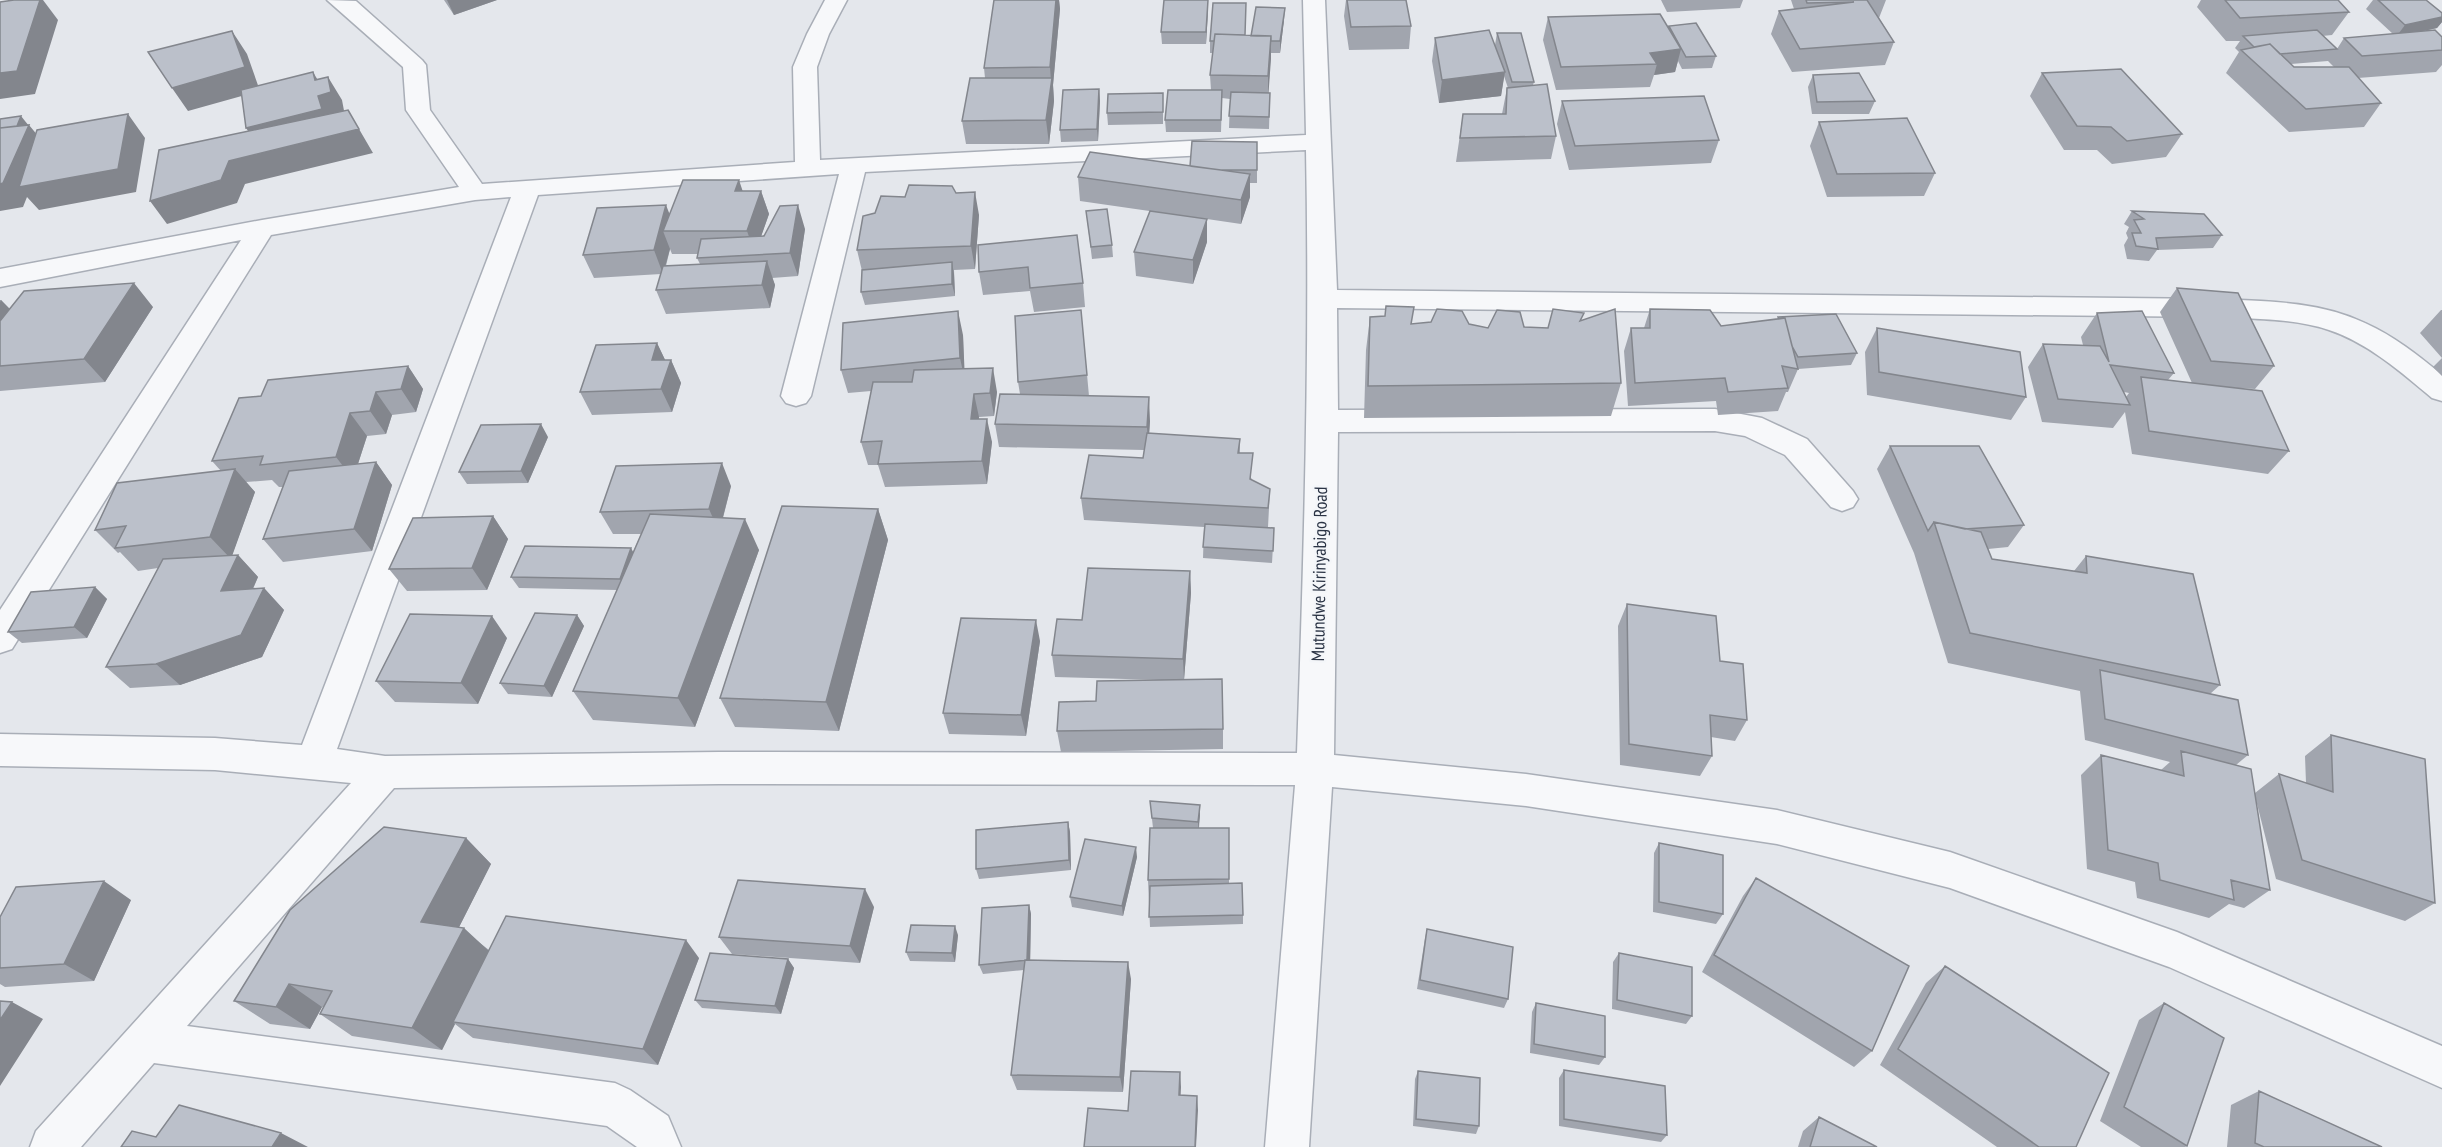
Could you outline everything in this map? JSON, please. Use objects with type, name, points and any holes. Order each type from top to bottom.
[{"type":"street","points":[[338,0],[348,6],[414,65],[418,110],[475,192]]},
{"type":"street","points":[[808,169],[805,67],[818,34],[836,0]]},
{"type":"street","name":"Mutundwe Kirinyabigo Road","points":[[1287,1147],[1315,769],[1323,422],[1323,299],[1314,0]]},
{"type":"street","points":[[0,278],[262,228],[475,192],[854,165],[1318,142]]},
{"type":"street","points":[[796,396],[854,165]]},
{"type":"street","points":[[314,762],[527,190]]},
{"type":"street","points":[[0,639],[262,228]]},
{"type":"street","points":[[1323,299],[2215,309],[2291,312],[2335,322],[2371,337],[2410,364],[2442,391]]},
{"type":"street","points":[[1323,422],[1715,420],[1751,426],[1796,447],[1842,498]]},
{"type":"street","points":[[0,750],[215,754],[314,762],[384,772],[719,768],[1315,769],[1526,790],[1777,826],[1950,870],[2177,951],[2442,1067]]},
{"type":"street","points":[[52,1147],[384,772]]},
{"type":"street","points":[[146,1041],[615,1105],[653,1131],[659,1147]]},
{"type":"building","points":[[40,0],[17,71],[0,73],[0,2]]},
{"type":"building","points":[[994,0],[1056,0],[1050,67],[984,68]]},
{"type":"building","points":[[1164,0],[1208,0],[1206,32],[1161,32]]},
{"type":"building","points":[[1347,0],[1406,0],[1411,26],[1351,27]]},
{"type":"building","points":[[1806,0],[1867,0],[1894,42],[1800,49],[1779,11],[1854,2],[1807,3]]},
{"type":"building","points":[[2225,0],[2338,0],[2349,12],[2240,18]]},
{"type":"building","points":[[2378,0],[2426,0],[2442,13],[2442,17],[2405,25]]},
{"type":"building","points":[[1213,3],[1246,3],[1245,35],[1215,34],[1214,41],[1210,41]]},
{"type":"building","points":[[1256,7],[1285,8],[1280,41],[1271,41],[1271,36],[1251,36]]},
{"type":"building","points":[[1660,14],[1681,49],[1650,53],[1657,64],[1561,67],[1548,17]]},
{"type":"building","points":[[1696,23],[1716,56],[1686,57],[1669,26]]},
{"type":"building","points":[[1489,30],[1505,72],[1442,80],[1435,38]]},
{"type":"building","points":[[2317,30],[2337,49],[2280,54],[2270,44],[2254,47],[2243,36]]},
{"type":"building","points":[[2435,30],[2442,37],[2442,50],[2362,56],[2344,38]]},
{"type":"building","points":[[232,31],[245,67],[172,88],[148,52]]},
{"type":"building","points":[[1497,33],[1521,33],[1534,82],[1512,82]]},
{"type":"building","points":[[1215,34],[1271,36],[1268,76],[1210,75]]},
{"type":"building","points":[[2270,44],[2294,67],[2349,67],[2381,103],[2306,109],[2241,50]]},
{"type":"building","points":[[2121,69],[2182,134],[2127,141],[2111,127],[2077,126],[2042,73]]},
{"type":"building","points":[[313,72],[315,80],[328,77],[331,92],[318,96],[322,109],[246,128],[241,90]]},
{"type":"building","points":[[1859,73],[1875,101],[1817,102],[1813,75]]},
{"type":"building","points":[[970,78],[1052,78],[1046,120],[962,121]]},
{"type":"building","points":[[1547,84],[1556,136],[1460,138],[1463,114],[1506,114],[1507,88]]},
{"type":"building","points":[[1099,89],[1097,129],[1060,130],[1063,90]]},
{"type":"building","points":[[1168,90],[1222,90],[1221,120],[1165,120]]},
{"type":"building","points":[[1231,92],[1270,93],[1269,117],[1229,116]]},
{"type":"building","points":[[1163,93],[1163,112],[1107,113],[1108,94]]},
{"type":"building","points":[[1704,96],[1719,140],[1575,146],[1562,101]]},
{"type":"building","points":[[348,110],[359,129],[229,161],[221,180],[150,201],[159,150]]},
{"type":"building","points":[[128,114],[118,169],[19,187],[37,130]]},
{"type":"building","points":[[21,116],[17,126],[0,128],[0,119]]},
{"type":"building","points":[[1907,118],[1935,173],[1837,174],[1819,122]]},
{"type":"building","points":[[29,125],[3,183],[0,184],[0,128]]},
{"type":"building","points":[[1192,141],[1257,142],[1257,170],[1221,170],[1190,166]]},
{"type":"building","points":[[1090,152],[1250,174],[1241,200],[1078,177]]},
{"type":"building","points":[[683,180],[739,180],[735,191],[761,191],[747,231],[663,231]]},
{"type":"building","points":[[909,185],[952,186],[956,193],[975,192],[971,246],[857,250],[863,216],[875,213],[881,196],[905,197]]},
{"type":"building","points":[[666,205],[654,250],[583,255],[597,208]]},
{"type":"building","points":[[798,205],[790,253],[697,258],[701,239],[764,236],[780,206]]},
{"type":"building","points":[[1107,209],[1112,245],[1091,247],[1086,211]]},
{"type":"building","points":[[1150,211],[1207,219],[1193,260],[1134,252]]},
{"type":"building","points":[[2132,211],[2204,214],[2222,235],[2156,238],[2158,249],[2136,246],[2132,233],[2141,233],[2134,220],[2144,219]]},
{"type":"building","points":[[1077,235],[1083,283],[1030,288],[1028,267],[979,272],[978,245]]},
{"type":"building","points":[[767,261],[762,285],[656,290],[663,266]]},
{"type":"building","points":[[952,262],[952,284],[861,292],[862,270]]},
{"type":"building","points":[[134,283],[84,359],[0,366],[0,321],[24,291]]},
{"type":"building","points":[[2177,288],[2238,293],[2274,366],[2211,361]]},
{"type":"building","points":[[1386,306],[1414,307],[1411,324],[1431,322],[1437,309],[1462,311],[1469,324],[1488,328],[1497,310],[1520,312],[1524,327],[1548,328],[1553,309],[1584,313],[1580,321],[1615,309],[1621,383],[1368,386],[1370,317],[1385,316]]},
{"type":"building","points":[[1650,309],[1710,310],[1721,326],[1785,318],[1798,369],[1782,366],[1788,388],[1728,392],[1725,378],[1635,383],[1631,328],[1650,328]]},
{"type":"building","points":[[1081,310],[1087,375],[1018,382],[1015,316]]},
{"type":"building","points":[[958,311],[960,358],[841,370],[843,323]]},
{"type":"building","points":[[2142,311],[2174,373],[2110,365],[2130,405],[2058,399],[2043,344],[2100,346],[2109,362],[2097,313]]},
{"type":"building","points":[[1836,314],[1857,353],[1798,357],[1792,346],[1785,318],[1779,319],[1778,317]]},
{"type":"building","points":[[1877,328],[2020,352],[2026,397],[1879,372]]},
{"type":"building","points":[[657,343],[652,360],[671,360],[661,389],[580,392],[596,345]]},
{"type":"building","points":[[408,366],[401,389],[376,392],[370,411],[350,413],[336,457],[260,465],[263,456],[212,461],[239,398],[261,396],[268,380]]},
{"type":"building","points":[[993,368],[990,393],[974,394],[971,419],[987,419],[982,461],[878,464],[882,441],[861,442],[873,382],[912,382],[914,370]]},
{"type":"building","points":[[2141,377],[2262,391],[2289,451],[2149,431]]},
{"type":"building","points":[[1000,394],[1149,397],[1147,427],[995,424]]},
{"type":"building","points":[[541,424],[521,471],[459,472],[481,425]]},
{"type":"building","points":[[1147,433],[1240,439],[1238,453],[1253,453],[1250,479],[1270,489],[1268,508],[1081,498],[1089,455],[1143,458]]},
{"type":"building","points":[[1890,446],[1979,446],[2024,525],[1965,529],[1934,522],[1928,531]]},
{"type":"building","points":[[376,462],[354,529],[263,539],[289,471]]},
{"type":"building","points":[[722,463],[709,509],[600,512],[616,466]]},
{"type":"building","points":[[235,469],[210,537],[115,548],[126,526],[95,530],[117,483]]},
{"type":"building","points":[[782,506],[878,509],[826,702],[720,698]]},
{"type":"building","points":[[650,514],[745,519],[678,698],[573,691]]},
{"type":"building","points":[[493,516],[472,568],[389,569],[413,518]]},
{"type":"building","points":[[1934,522],[1981,532],[1992,559],[2087,573],[2086,556],[2193,574],[2220,685],[1970,633]]},
{"type":"building","points":[[1205,524],[1274,528],[1273,551],[1203,547]]},
{"type":"building","points":[[525,546],[631,548],[620,579],[511,577]]},
{"type":"building","points":[[238,555],[221,591],[264,588],[241,635],[156,664],[106,667],[163,559]]},
{"type":"building","points":[[1088,568],[1190,571],[1183,659],[1052,655],[1057,619],[1082,620]]},
{"type":"building","points":[[95,587],[74,627],[8,632],[31,592]]},
{"type":"building","points":[[1627,604],[1716,616],[1720,661],[1743,664],[1747,720],[1710,715],[1712,756],[1629,744]]},
{"type":"building","points":[[535,613],[577,615],[544,686],[500,683]]},
{"type":"building","points":[[410,614],[492,616],[461,683],[376,681]]},
{"type":"building","points":[[961,618],[1036,620],[1021,715],[943,713]]},
{"type":"building","points":[[2100,670],[2238,700],[2248,755],[2105,719]]},
{"type":"building","points":[[1222,679],[1223,729],[1057,731],[1059,702],[1096,701],[1097,681]]},
{"type":"building","points":[[2331,735],[2425,759],[2435,903],[2302,860],[2279,774],[2333,792]]},
{"type":"building","points":[[2181,751],[2251,769],[2270,890],[2231,880],[2234,900],[2160,880],[2158,863],[2108,850],[2101,755],[2184,776]]},
{"type":"building","points":[[1150,801],[1200,805],[1198,822],[1152,818]]},
{"type":"building","points":[[1068,822],[1069,860],[976,869],[976,830]]},
{"type":"building","points":[[384,827],[466,838],[421,922],[464,928],[412,1028],[320,1014],[332,991],[289,984],[276,1007],[234,1001],[290,910]]},
{"type":"building","points":[[1150,828],[1229,828],[1229,879],[1148,880]]},
{"type":"building","points":[[1085,839],[1136,847],[1122,906],[1070,897]]},
{"type":"building","points":[[1659,843],[1723,855],[1723,914],[1659,902]]},
{"type":"building","points":[[1756,878],[1909,966],[1872,1051],[1714,955]]},
{"type":"building","points":[[738,880],[865,889],[850,946],[719,937]]},
{"type":"building","points":[[104,881],[64,964],[0,968],[0,917],[16,887]]},
{"type":"building","points":[[1242,883],[1243,915],[1149,917],[1150,886]]},
{"type":"building","points":[[1029,905],[1027,960],[979,965],[982,908]]},
{"type":"building","points":[[506,916],[686,940],[643,1049],[453,1022]]},
{"type":"building","points":[[911,925],[955,926],[952,953],[906,952]]},
{"type":"building","points":[[1427,929],[1513,947],[1508,999],[1420,980]]},
{"type":"building","points":[[710,953],[788,959],[775,1006],[695,1000]]},
{"type":"building","points":[[1619,953],[1692,967],[1692,1016],[1617,1000]]},
{"type":"building","points":[[1025,960],[1128,962],[1120,1077],[1011,1075]]},
{"type":"building","points":[[1945,966],[2109,1073],[2076,1147],[2039,1147],[1898,1049]]},
{"type":"building","points":[[0,1001],[12,1002],[0,1020]]},
{"type":"building","points":[[1536,1003],[1605,1016],[1605,1057],[1534,1044]]},
{"type":"building","points":[[2164,1003],[2224,1038],[2187,1146],[2124,1107]]},
{"type":"building","points":[[1564,1070],[1665,1086],[1667,1135],[1564,1119]]},
{"type":"building","points":[[1131,1071],[1180,1072],[1179,1095],[1197,1096],[1195,1147],[1084,1147],[1088,1108],[1128,1111]]},
{"type":"building","points":[[1418,1071],[1480,1078],[1479,1126],[1416,1119]]},
{"type":"building","points":[[2259,1091],[2382,1147],[2264,1147],[2255,1143]]},
{"type":"building","points":[[179,1105],[281,1133],[272,1147],[121,1147],[132,1131],[156,1137]]},
{"type":"building","points":[[1819,1117],[1877,1147],[1810,1147]]}]
